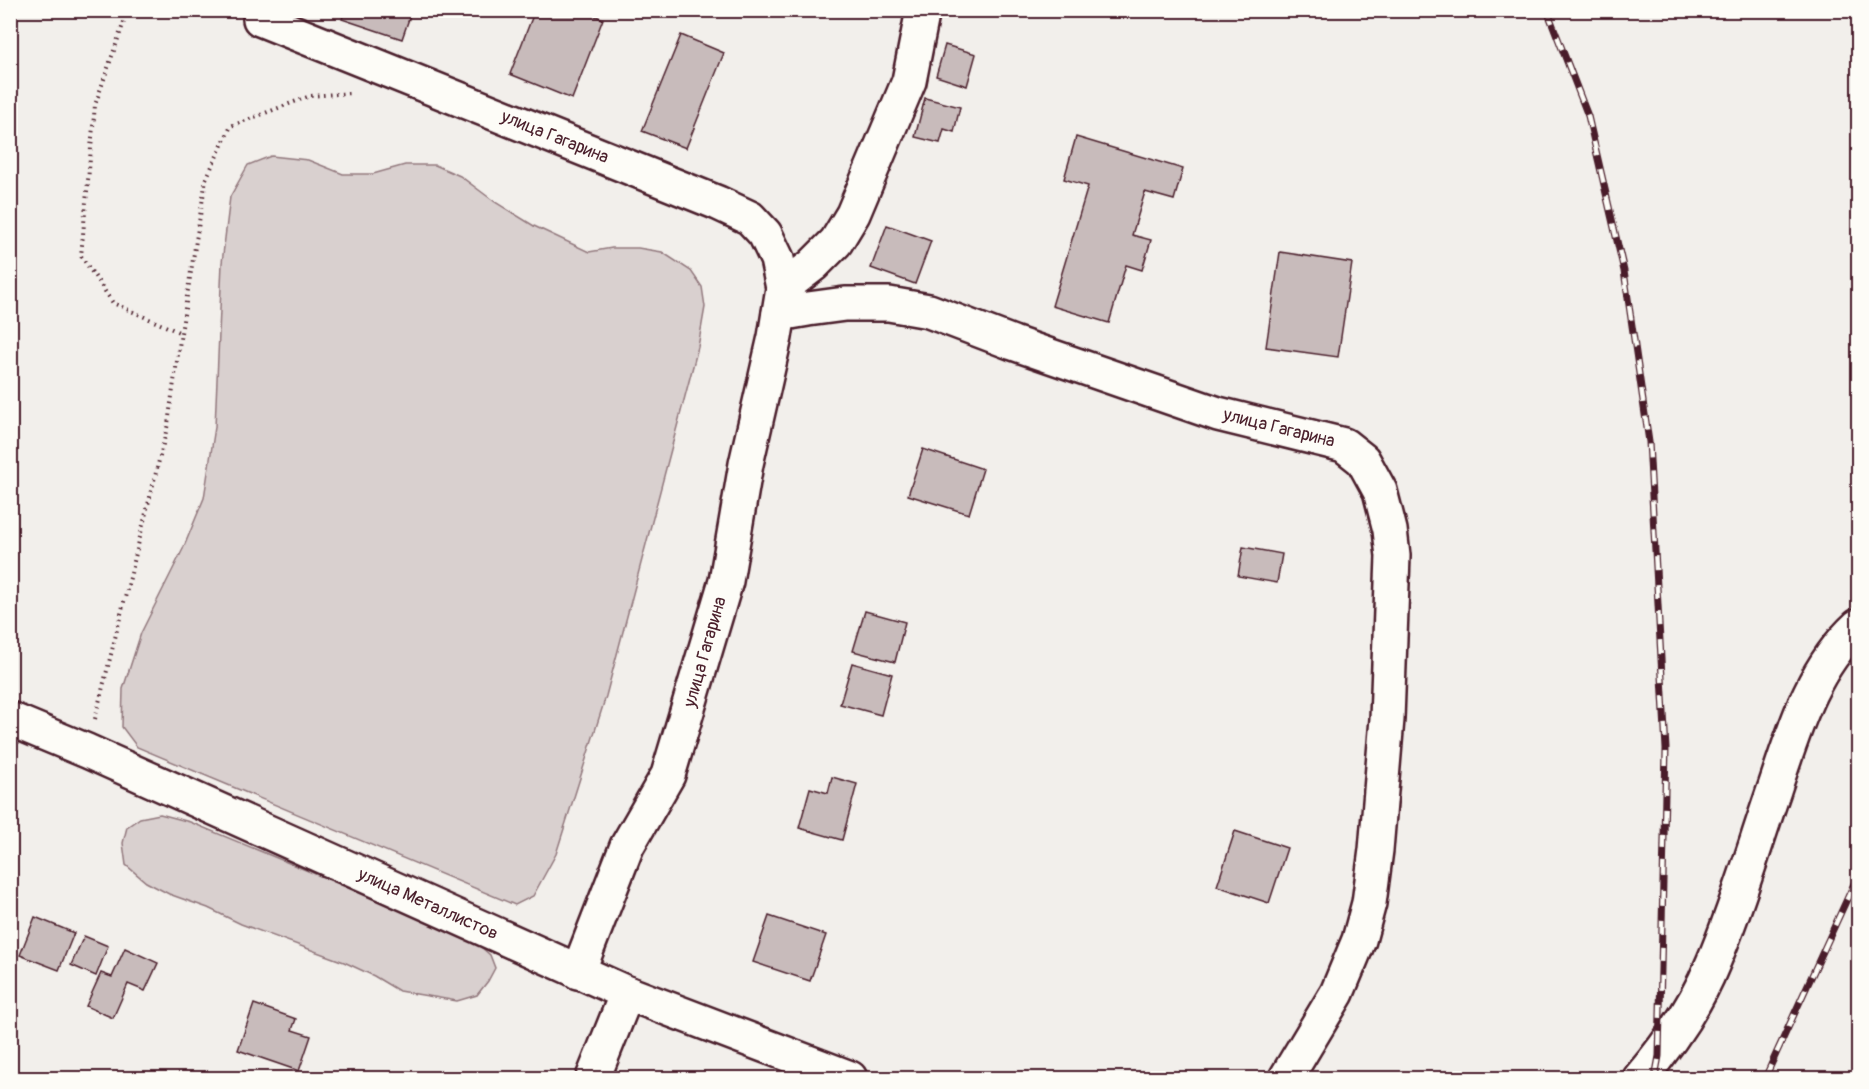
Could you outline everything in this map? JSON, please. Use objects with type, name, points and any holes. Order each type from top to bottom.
[{"type":"street","points":[[781,301],[836,242],[853,214],[909,81],[923,10]]},
{"type":"street","name":"улица Гагарина","points":[[260,19],[750,218],[765,234],[777,260],[781,301],[746,464],[726,581],[668,775],[627,846],[579,972]]},
{"type":"street","name":"улица Гагарина","points":[[781,301],[807,309],[845,304],[889,304],[929,311],[1024,347],[1218,414],[1344,445],[1363,460],[1380,491],[1390,530],[1393,556],[1387,719],[1376,850],[1369,903],[1359,940],[1337,993],[1286,1078]]},
{"type":"street","points":[[1640,1078],[1659,1056],[1696,999],[1713,964],[1812,685],[1831,654],[1858,626]]},
{"type":"street","name":"улица Металлистов","points":[[10,718],[627,993],[850,1078]]},
{"type":"street","points":[[593,1078],[627,993]]},
{"type":"path","points":[[124,10],[125,19],[95,105],[81,256],[113,303],[181,333]]},
{"type":"path","points":[[87,751],[168,424],[206,179],[231,126],[310,96],[356,92]]},
{"type":"shaded area","points":[[271,156],[308,160],[343,174],[373,174],[405,165],[435,165],[460,176],[495,202],[534,226],[589,252],[612,248],[638,248],[662,252],[691,271],[702,287],[705,307],[698,347],[606,696],[556,854],[533,896],[515,905],[137,747],[122,727],[123,689],[141,633],[183,549],[204,498],[215,427],[222,263],[230,197],[248,165]]},
{"type":"shaded area","points":[[160,814],[190,822],[472,939],[490,955],[495,968],[477,995],[457,1001],[399,991],[344,962],[241,924],[208,908],[169,894],[146,882],[126,865],[123,843],[127,827],[140,818]]},
{"type":"building","points":[[345,10],[412,10],[402,39],[342,19]]},
{"type":"building","points":[[535,10],[581,10],[603,19],[572,99],[510,74]]},
{"type":"building","points":[[681,35],[724,53],[686,148],[642,131]]},
{"type":"building","points":[[945,45],[976,54],[967,86],[936,76]]},
{"type":"building","points":[[925,98],[960,107],[954,132],[944,129],[940,143],[915,137]]},
{"type":"building","points":[[1076,137],[1183,169],[1174,200],[1145,192],[1132,235],[1151,240],[1142,270],[1126,265],[1109,323],[1052,306],[1088,186],[1064,179]]},
{"type":"building","points":[[887,225],[931,241],[915,284],[871,268]]},
{"type":"building","points":[[1280,252],[1352,263],[1338,357],[1266,347]]},
{"type":"building","points":[[923,449],[983,469],[969,514],[908,495]]},
{"type":"building","points":[[1243,547],[1282,554],[1277,583],[1238,576]]},
{"type":"building","points":[[865,611],[905,622],[895,662],[853,651]]},
{"type":"building","points":[[852,663],[892,674],[881,715],[840,704]]},
{"type":"building","points":[[832,777],[857,784],[842,840],[799,828],[810,788],[828,793]]},
{"type":"building","points":[[1235,831],[1287,848],[1269,903],[1217,886]]},
{"type":"building","points":[[769,916],[826,935],[810,981],[753,962]]},
{"type":"building","points":[[35,917],[74,933],[59,970],[20,955]]},
{"type":"building","points":[[84,936],[108,946],[96,976],[71,965]]},
{"type":"building","points":[[125,948],[158,963],[145,991],[128,984],[113,1018],[86,1006],[101,973],[112,977]]},
{"type":"building","points":[[254,1004],[296,1019],[292,1030],[311,1036],[299,1071],[238,1050]]},
{"type":"railway","points":[[1547,10],[1588,116],[1624,271],[1649,442],[1666,749],[1659,1056],[1655,1078]]},
{"type":"railway","points":[[1765,1078],[1858,875]]}]
